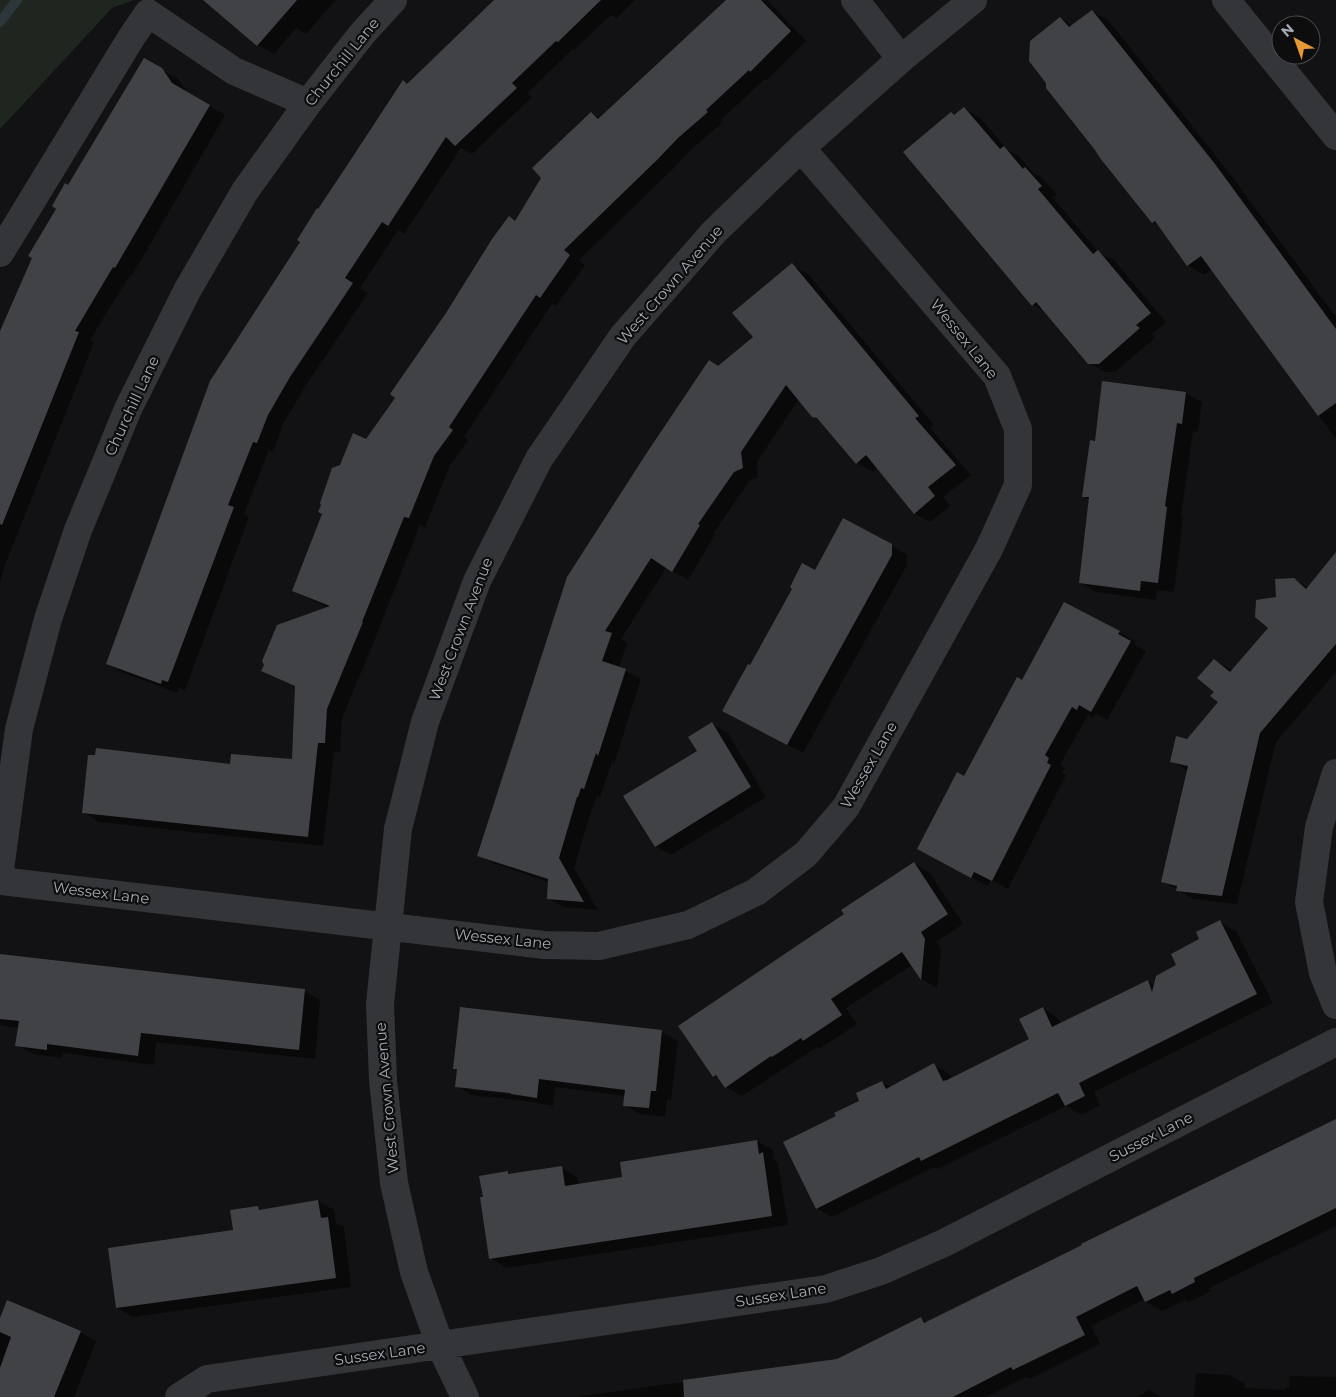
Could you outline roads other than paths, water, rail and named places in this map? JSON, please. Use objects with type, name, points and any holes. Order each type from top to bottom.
[{"type":"street","name":"Churchill Lane","points":[[0,870],[19,729],[48,620],[78,530],[128,409],[188,289],[245,190],[308,103],[362,34],[393,0]]},
{"type":"street","points":[[855,0],[901,59]]},
{"type":"street","name":"West Crown Avenue","points":[[465,1397],[440,1345],[414,1272],[394,1183],[383,1080],[380,1004],[398,829],[425,722],[477,581],[539,459],[623,336],[714,232],[801,148],[901,59],[973,0]]},
{"type":"street","points":[[1226,0],[1336,136]]},
{"type":"street","points":[[0,253],[131,38],[153,7],[234,71],[308,103]]},
{"type":"street","name":"Wessex Lane","points":[[0,881],[544,945],[599,946],[688,926],[756,892],[806,854],[846,807],[989,549],[1018,485],[1018,429],[998,376],[801,148]]},
{"type":"street","points":[[1336,773],[1319,827],[1309,902],[1323,973],[1336,1005]]},
{"type":"street","name":"Sussex Lane","points":[[179,1397],[207,1379],[826,1289],[881,1271],[944,1244],[1336,1042]]},
{"type":"waterway","points":[[0,22],[17,0]]}]
